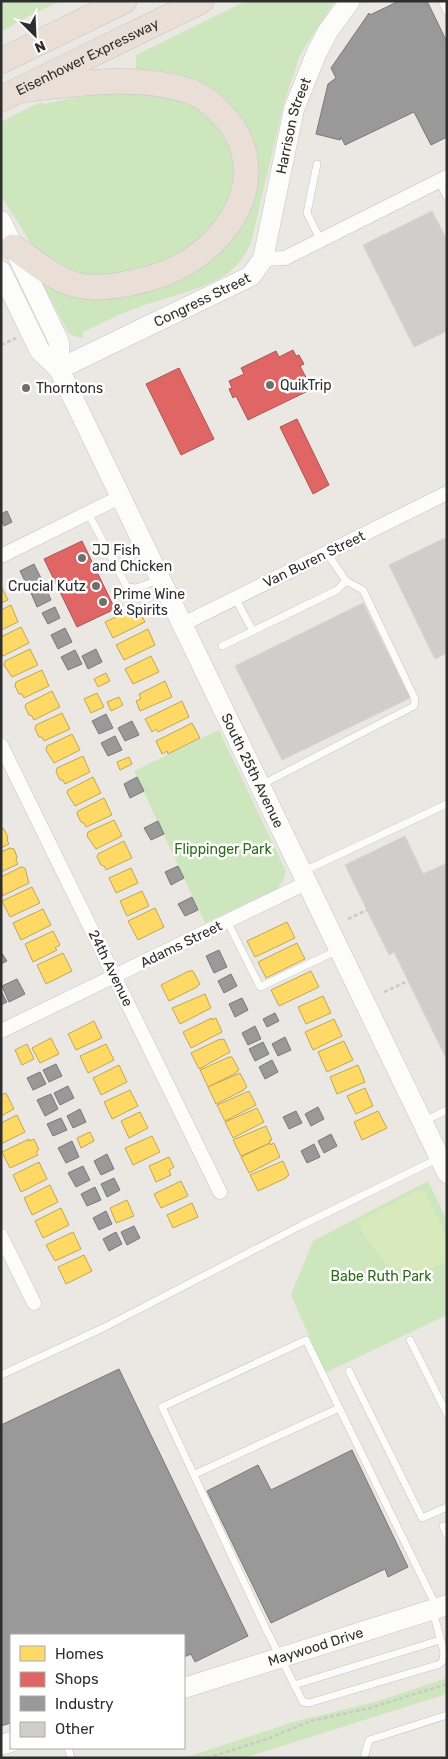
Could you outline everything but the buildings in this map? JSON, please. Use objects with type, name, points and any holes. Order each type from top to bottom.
[{"type":"highway","points":[[70,28],[94,1]]},
{"type":"highway","points":[[1,61],[124,1]]},
{"type":"highway","name":"Eisenhower Expressway","points":[[11,95],[201,1]]},
{"type":"highway","points":[[11,95],[133,80],[166,84],[190,91],[208,99],[231,124],[239,138],[245,158],[246,180],[237,210],[218,237],[194,258],[164,274],[146,280],[116,286],[91,287],[74,284],[52,274],[13,247]]},
{"type":"main road","name":"Harrison Street","points":[[263,259],[294,109],[317,52],[328,31],[350,1]]},
{"type":"main road","name":"South 25th Avenue","points":[[1,221],[59,342],[59,369]]},
{"type":"main road","name":"Congress Street","points":[[59,369],[251,276],[263,259]]},
{"type":"main road","name":"South 25th Avenue","points":[[1,272],[40,351],[59,369],[181,625],[422,1122],[441,1157]]},
{"type":"main road","name":"Maywood Drive","points":[[185,1688],[439,1607]]},
{"type":"street","name":"Congress Street","points":[[263,259],[285,258],[443,179]]},
{"type":"street","name":"Van Buren Street","points":[[181,625],[447,494]]},
{"type":"street","points":[[1,556],[120,497]]},
{"type":"street","name":"24th Avenue","points":[[1,745],[220,1192]]},
{"type":"street","name":"Adams Street","points":[[1,1031],[227,921],[304,878]]},
{"type":"street","points":[[1,1236],[34,1303]]},
{"type":"lane","points":[[442,1],[447,12]]},
{"type":"lane","points":[[317,164],[307,213],[321,241]]},
{"type":"lane","points":[[443,179],[447,197]]},
{"type":"lane","points":[[88,513],[127,587],[136,588],[160,579]]},
{"type":"lane","points":[[259,785],[414,706],[415,699],[363,590],[346,581],[327,553]]},
{"type":"lane","points":[[222,646],[337,590],[346,581]]},
{"type":"lane","points":[[235,598],[253,631]]},
{"type":"lane","points":[[304,878],[447,804]]},
{"type":"lane","points":[[227,921],[260,987],[339,950]]},
{"type":"lane","points":[[422,1122],[447,1110]]},
{"type":"lane","points":[[1,1375],[103,1328],[300,1226],[441,1157]]},
{"type":"lane","points":[[306,1340],[339,1408],[439,1607],[440,1640],[444,1653],[440,1664],[309,1703],[303,1702],[280,1658],[162,1407],[306,1340]]},
{"type":"lane","points":[[410,1340],[447,1414]]},
{"type":"lane","points":[[349,1371],[422,1518],[447,1507]]},
{"type":"lane","points":[[194,1474],[339,1408]]},
{"type":"lane","points":[[443,1526],[447,1535]]},
{"type":"lane","points":[[294,1686],[440,1640]]},
{"type":"lane","points":[[364,1758],[369,1740],[447,1715]]},
{"type":"path","points":[[1,345],[20,336]]},
{"type":"path","points":[[348,919],[367,910]]},
{"type":"path","points":[[384,992],[408,981]]},
{"type":"path","points":[[207,1758],[311,1721],[370,1708],[447,1684]]},
{"type":"green space","points":[[1,1],[61,1],[1,32]]},
{"type":"green space","points":[[246,1],[335,1],[300,55],[284,103],[249,247],[235,267],[218,279],[119,315],[82,333],[84,337],[73,336],[68,332],[35,270],[79,292],[224,242],[249,139],[141,73],[136,69],[136,55]]},
{"type":"green space","points":[[126,92],[166,96],[190,103],[206,112],[228,137],[236,172],[224,212],[192,247],[147,269],[98,276],[67,275],[32,245],[1,196],[1,122],[41,102],[44,104],[90,94]]},
{"type":"green space","name":"Flippinger Park","points":[[219,730],[286,871],[284,879],[277,889],[205,923],[134,771]]},
{"type":"green space","name":"Babe Ruth Park","points":[[428,1181],[447,1220],[447,1315],[325,1373],[291,1295],[313,1241]]},
{"type":"green space","points":[[416,1191],[425,1192],[447,1237],[447,1262],[418,1273],[388,1266],[367,1240],[358,1222]]},
{"type":"green space","points":[[447,1678],[447,1694],[244,1758],[184,1758],[293,1722],[375,1702]]},
{"type":"place","name":"QuikTrip","points":[[270,385]]},
{"type":"place","name":"Thorntons","points":[[26,388]]},
{"type":"place","name":"JJ Fish and Chicken","points":[[82,558]]},
{"type":"place","name":"Crucial Kutz","points":[[96,586]]},
{"type":"place","name":"Prime Wine & Spirits","points":[[103,602]]}]
